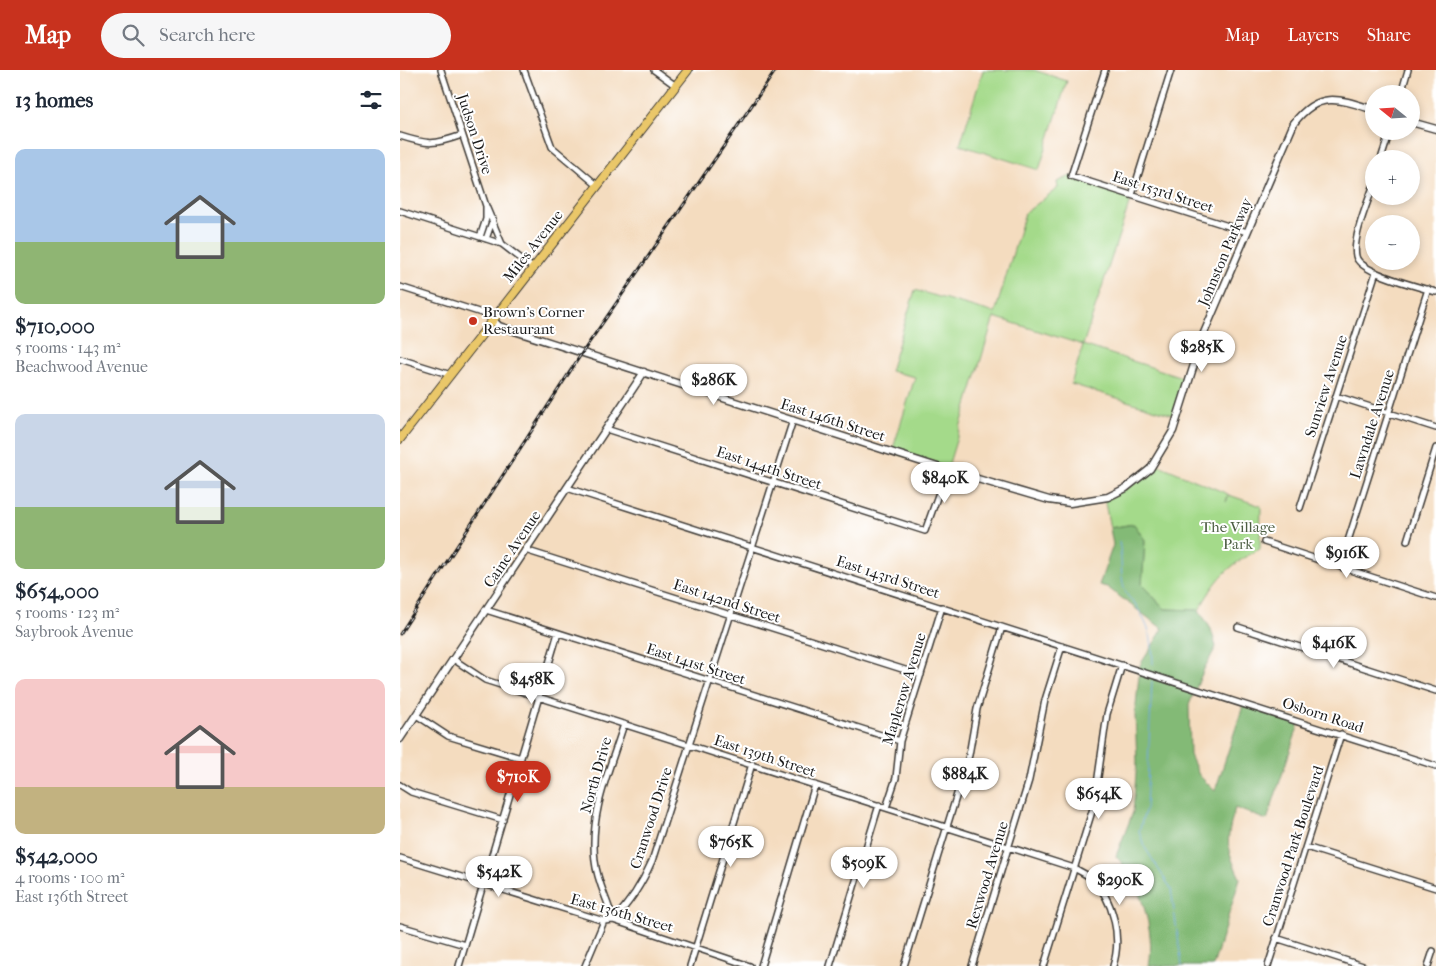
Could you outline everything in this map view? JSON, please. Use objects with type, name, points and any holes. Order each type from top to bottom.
[{"type":"main road","name":"Miles Avenue","points":[[401,436],[451,375],[688,70]]},
{"type":"street","name":"Judson Drive","points":[[441,70],[486,206],[502,244]]},
{"type":"street","points":[[524,70],[552,147],[597,185]]},
{"type":"street","points":[[654,70],[676,86]]},
{"type":"street","name":"East 153rd Street","points":[[1105,70],[1071,176],[1247,232]]},
{"type":"street","points":[[1132,195],[1170,70]]},
{"type":"street","points":[[1404,85],[1408,70]]},
{"type":"street","name":"Johnston Parkway","points":[[948,470],[1050,500],[1070,503],[1108,497],[1141,478],[1161,453],[1173,431],[1204,333],[1294,123],[1310,105],[1333,99],[1365,108]]},
{"type":"street","points":[[1420,125],[1436,129]]},
{"type":"street","points":[[400,136],[423,143],[439,144],[462,136]]},
{"type":"street","points":[[1367,205],[1356,242],[1356,257],[1363,266],[1436,292]]},
{"type":"street","name":"Judson Drive","points":[[480,237],[486,219],[486,206]]},
{"type":"street","points":[[400,211],[502,244],[533,268]]},
{"type":"street","points":[[486,239],[493,219]]},
{"type":"street","name":"Sunview Avenue","points":[[1300,508],[1376,272]]},
{"type":"street","name":"East 146th Street","points":[[400,287],[488,316],[499,326],[948,470]]},
{"type":"street","name":"Lawndale Avenue","points":[[1340,566],[1428,289]]},
{"type":"street","points":[[400,359],[451,375]]},
{"type":"street","name":"Caine Avenue","points":[[400,739],[644,372]]},
{"type":"street","points":[[1336,396],[1436,428]]},
{"type":"street","name":"Cranwood Drive","points":[[614,920],[629,904],[638,890],[652,860],[792,420]]},
{"type":"street","name":"East 144th Street","points":[[606,429],[925,531],[948,470]]},
{"type":"street","points":[[1407,542],[1436,448]]},
{"type":"street","name":"East 143rd Street","points":[[567,488],[1202,690]]},
{"type":"street","points":[[1264,542],[1436,598]]},
{"type":"street","name":"East 142nd Street","points":[[525,550],[921,675]]},
{"type":"street","name":"Maplerow Avenue","points":[[886,808],[896,778],[900,741],[942,607]]},
{"type":"street","name":"East 141st Street","points":[[486,610],[900,741]]},
{"type":"street","points":[[904,966],[969,755],[980,698],[1002,627]]},
{"type":"street","points":[[1238,627],[1436,691]]},
{"type":"street","points":[[459,966],[558,634]]},
{"type":"street","name":"Rexwood Avenue","points":[[972,966],[1029,780],[1045,700],[1062,646]]},
{"type":"street","name":"East 139th Street","points":[[453,659],[485,680],[1074,868],[1091,879],[1111,909],[1116,925],[1116,955],[1113,966]]},
{"type":"street","points":[[1044,966],[1094,805],[1103,730],[1122,665]]},
{"type":"street","name":"Osborn Road","points":[[1202,690],[1436,766]]},
{"type":"street","points":[[416,715],[448,736],[521,758]]},
{"type":"street","name":"North Drive","points":[[614,920],[595,863],[594,839],[596,812],[624,724]]},
{"type":"street","name":"Cranwood Park Boulevard","points":[[1268,966],[1341,734]]},
{"type":"street","points":[[690,966],[752,764]]},
{"type":"street","points":[[400,785],[410,792],[503,820]]},
{"type":"street","points":[[761,966],[815,785]]},
{"type":"street","points":[[830,966],[878,805]]},
{"type":"street","points":[[1306,847],[1436,888]]},
{"type":"street","name":"East 136th Street","points":[[400,858],[604,922],[614,920],[750,966]]},
{"type":"street","points":[[585,966],[604,922]]},
{"type":"street","points":[[400,926],[465,945]]},
{"type":"street","points":[[1276,938],[1363,966]]},
{"type":"street","points":[[1428,966],[1433,951]]},
{"type":"green space","points":[[983,70],[1034,70],[1067,81],[1039,170],[960,145]]},
{"type":"green space","points":[[1071,176],[1132,195],[1083,345],[994,317],[947,470],[892,452],[915,377],[890,371],[915,290],[995,313],[1025,213],[1058,188],[1057,182]]},
{"type":"green space","points":[[1083,345],[1185,378],[1173,415],[1071,384]]},
{"type":"green space","name":"The Village Park","points":[[1154,463],[1228,494],[1226,502],[1229,495],[1261,506],[1260,549],[1239,561],[1224,574],[1211,589],[1199,610],[1165,609],[1142,585],[1145,540],[1133,524],[1110,528],[1104,498],[1127,488]]},
{"type":"green space","points":[[1134,524],[1145,540],[1142,585],[1165,609],[1199,610],[1211,629],[1216,647],[1204,669],[1189,705],[1190,755],[1199,775],[1215,791],[1244,703],[1300,721],[1267,820],[1235,808],[1228,844],[1240,878],[1213,966],[1149,966],[1151,952],[1150,937],[1144,908],[1139,893],[1125,867],[1116,856],[1133,812],[1137,761],[1135,715],[1140,665],[1163,629],[1107,587],[1099,585],[1113,545],[1110,528]]},
{"type":"waterway","points":[[1119,542],[1124,587],[1147,627],[1151,639],[1153,664]]},
{"type":"waterway","points":[[1152,681],[1146,808],[1139,831],[1144,846],[1171,889],[1182,966]]},
{"type":"railway","points":[[400,634],[582,353],[776,70]]},
{"type":"place","name":"Brown's Corner Restaurant","points":[[473,321]]}]
